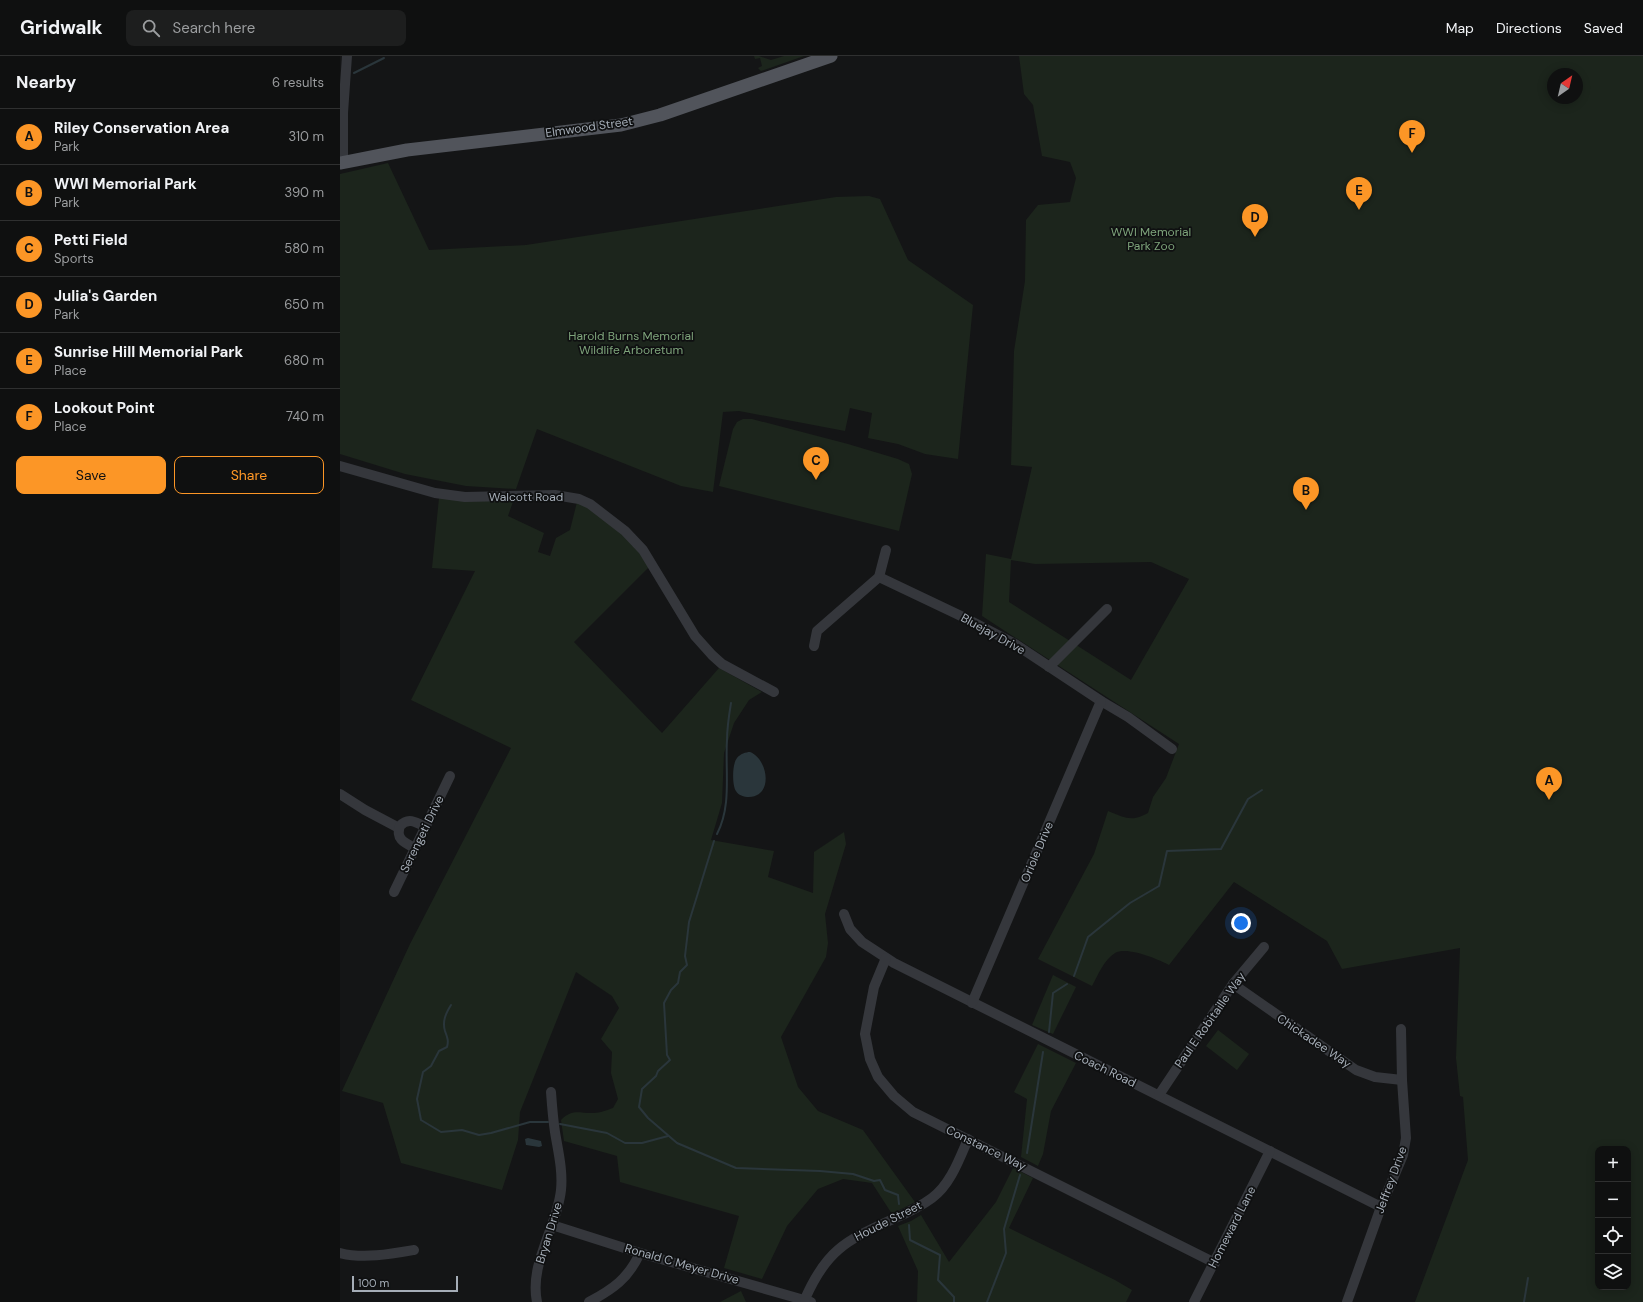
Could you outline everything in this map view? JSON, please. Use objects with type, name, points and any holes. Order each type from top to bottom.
[{"type":"main road","name":"Elmwood Street","points":[[341,163],[407,150],[587,130],[621,124],[660,115],[830,56]]},
{"type":"street","points":[[341,163],[347,56]]},
{"type":"street","name":"Walcott Road","points":[[340,466],[436,493],[465,497],[555,495],[579,499],[590,504],[625,531],[643,550],[695,636],[712,655],[722,664],[774,692]]},
{"type":"street","points":[[814,646],[816,631],[879,577],[886,550]]},
{"type":"street","name":"Bluejay Drive","points":[[879,577],[961,616],[1015,644],[1101,702],[1128,717],[1172,749]]},
{"type":"street","points":[[1049,667],[1107,609]]},
{"type":"street","name":"Oriole Drive","points":[[972,1003],[1101,702]]},
{"type":"street","name":"Serengeti Drive","points":[[394,892],[450,776]]},
{"type":"street","points":[[340,794],[365,810],[399,828]]},
{"type":"street","points":[[415,848],[400,839],[398,835],[399,828],[403,823],[411,821],[425,827]]},
{"type":"street","name":"Coach Road","points":[[844,914],[850,929],[862,942],[886,958],[972,1003],[1381,1207]]},
{"type":"street","name":"Paul E Robitaille Way","points":[[1159,1095],[1233,984],[1264,947]]},
{"type":"street","name":"Constance Way","points":[[886,958],[874,987],[865,1034],[870,1059],[878,1077],[894,1096],[913,1112],[1215,1263]]},
{"type":"street","name":"Chickadee Way","points":[[1233,984],[1356,1070],[1375,1077],[1402,1080]]},
{"type":"street","name":"Jeffrey Drive","points":[[1348,1302],[1381,1207],[1404,1149],[1406,1138],[1402,1080],[1401,1029]]},
{"type":"street","name":"Bryan Drive","points":[[537,1302],[536,1281],[539,1262],[552,1225],[561,1189],[561,1165],[551,1092]]},
{"type":"street","name":"Houde Street","points":[[808,1300],[814,1279],[821,1268],[839,1247],[859,1234],[906,1213],[932,1198],[946,1182],[956,1166],[968,1139]]},
{"type":"street","name":"Homeward Lane","points":[[1194,1302],[1270,1152]]},
{"type":"street","name":"Ronald C Meyer Drive","points":[[552,1225],[640,1253],[808,1300]]},
{"type":"street","points":[[340,1253],[348,1255],[375,1255],[414,1250]]},
{"type":"street","points":[[588,1302],[608,1291],[621,1281],[634,1268],[640,1253]]},
{"type":"green space","points":[[754,56],[771,60],[784,56],[804,56],[761,71],[758,68],[762,66],[760,58],[755,59]]},
{"type":"green space","name":"WWI Memorial Park Zoo","points":[[1019,56],[1643,56],[1643,1302],[1415,1302],[1468,1160],[1463,1097],[1460,1096],[1456,1058],[1460,948],[1342,969],[1327,941],[1234,882],[1169,965],[1142,954],[1120,951],[1111,956],[1092,986],[1038,959],[1094,854],[1108,811],[1128,818],[1142,816],[1148,813],[1153,797],[1166,778],[1179,744],[982,616],[986,554],[1011,559],[1032,467],[1011,465],[1014,351],[1025,281],[1026,220],[1038,205],[1070,202],[1076,178],[1070,162],[1042,156],[1033,105],[1024,94]],"holes":[[[1011,560],[1035,564],[1151,562],[1189,579],[1131,680],[1009,602]]]},
{"type":"green space","name":"Harold Burns Memorial Wildlife Arboretum","points":[[388,163],[429,250],[526,245],[836,197],[869,196],[880,199],[908,260],[973,305],[958,459],[925,454],[898,444],[868,438],[872,413],[850,408],[845,431],[739,411],[723,412],[713,492],[681,486],[537,429],[516,489],[466,486],[405,474],[340,454],[340,174]]},
{"type":"green space","points":[[743,419],[752,419],[848,444],[898,459],[909,464],[912,474],[899,531],[719,486],[733,429],[737,422]]},
{"type":"green space","points":[[439,498],[514,499],[508,516],[544,533],[538,552],[550,556],[556,538],[570,530],[577,502],[580,502],[604,518],[634,545],[649,567],[574,642],[662,733],[719,668],[762,692],[749,700],[734,723],[724,753],[722,803],[711,840],[774,851],[768,877],[813,893],[814,852],[844,832],[846,844],[825,914],[828,943],[826,957],[781,1037],[798,1087],[818,1111],[863,1130],[915,1202],[892,1214],[872,1183],[843,1179],[818,1189],[787,1226],[762,1279],[724,1268],[739,1216],[620,1182],[617,1156],[564,1141],[561,1120],[565,1116],[577,1112],[596,1113],[613,1108],[618,1099],[611,1073],[612,1052],[601,1039],[619,1008],[612,996],[576,972],[520,1112],[518,1140],[502,1190],[401,1163],[383,1103],[342,1091],[410,944],[511,748],[411,700],[475,571],[432,568]]},
{"type":"green space","points":[[1053,975],[1076,987],[1053,1034],[1032,1025]]},
{"type":"green space","points":[[1218,1030],[1249,1054],[1237,1070],[1206,1046]]},
{"type":"green space","points":[[1038,1044],[1076,1063],[1051,1111],[1043,1154],[1038,1166],[1021,1157],[1027,1099],[1014,1092]]},
{"type":"green space","points":[[1013,1168],[1033,1178],[1009,1228],[1115,1280],[1132,1290],[1126,1302],[917,1302],[918,1271],[898,1226],[921,1215],[949,1262],[996,1202]]},
{"type":"green space","points":[[741,1291],[746,1302],[720,1302]]},
{"type":"shaded area","points":[[750,752],[761,762],[766,777],[762,791],[757,795],[745,797],[741,796],[735,788],[733,774],[734,765],[735,761],[740,755]]},
{"type":"shaded area","points":[[528,1138],[541,1141],[542,1146],[526,1145],[525,1139]]},
{"type":"waterway","points":[[354,73],[384,58]]},
{"type":"waterway","points":[[717,834],[725,812],[727,788],[727,735],[731,703]]},
{"type":"waterway","points":[[1074,976],[1088,937],[1130,903],[1159,886],[1167,851],[1221,849],[1248,799],[1262,790]]},
{"type":"waterway","points":[[714,841],[689,922],[685,956],[687,965],[680,972],[678,983],[671,990],[664,1003],[667,1055],[670,1060],[642,1089],[639,1107],[648,1118],[677,1143],[736,1168],[820,1171],[853,1174],[874,1181],[880,1180],[885,1190],[898,1195],[899,1204]]},
{"type":"waterway","points":[[1049,1032],[1053,993],[1067,984]]},
{"type":"waterway","points":[[451,1005],[444,1020],[444,1027],[448,1040],[447,1047],[439,1051],[431,1066],[423,1072],[417,1099],[421,1120],[441,1132],[462,1130],[479,1135],[530,1122],[548,1122]]},
{"type":"waterway","points":[[1027,1153],[1043,1052]]},
{"type":"waterway","points":[[560,1124],[607,1133],[625,1143],[642,1143],[668,1136]]},
{"type":"waterway","points":[[987,1302],[1006,1253],[1004,1229],[1020,1175]]},
{"type":"waterway","points":[[909,1225],[910,1240],[940,1255],[938,1280],[954,1297],[954,1302]]},
{"type":"waterway","points":[[1524,1302],[1528,1278]]},
{"type":"place","name":"Lookout Point","points":[[1412,153]]},
{"type":"place","name":"Sunrise Hill Memorial Park","points":[[1359,210]]},
{"type":"place","name":"Julia's Garden","points":[[1255,237]]},
{"type":"place","name":"Petti Field","points":[[816,480]]},
{"type":"place","name":"WWI Memorial Park","points":[[1306,510]]},
{"type":"place","name":"Riley Conservation Area","points":[[1549,800]]}]
